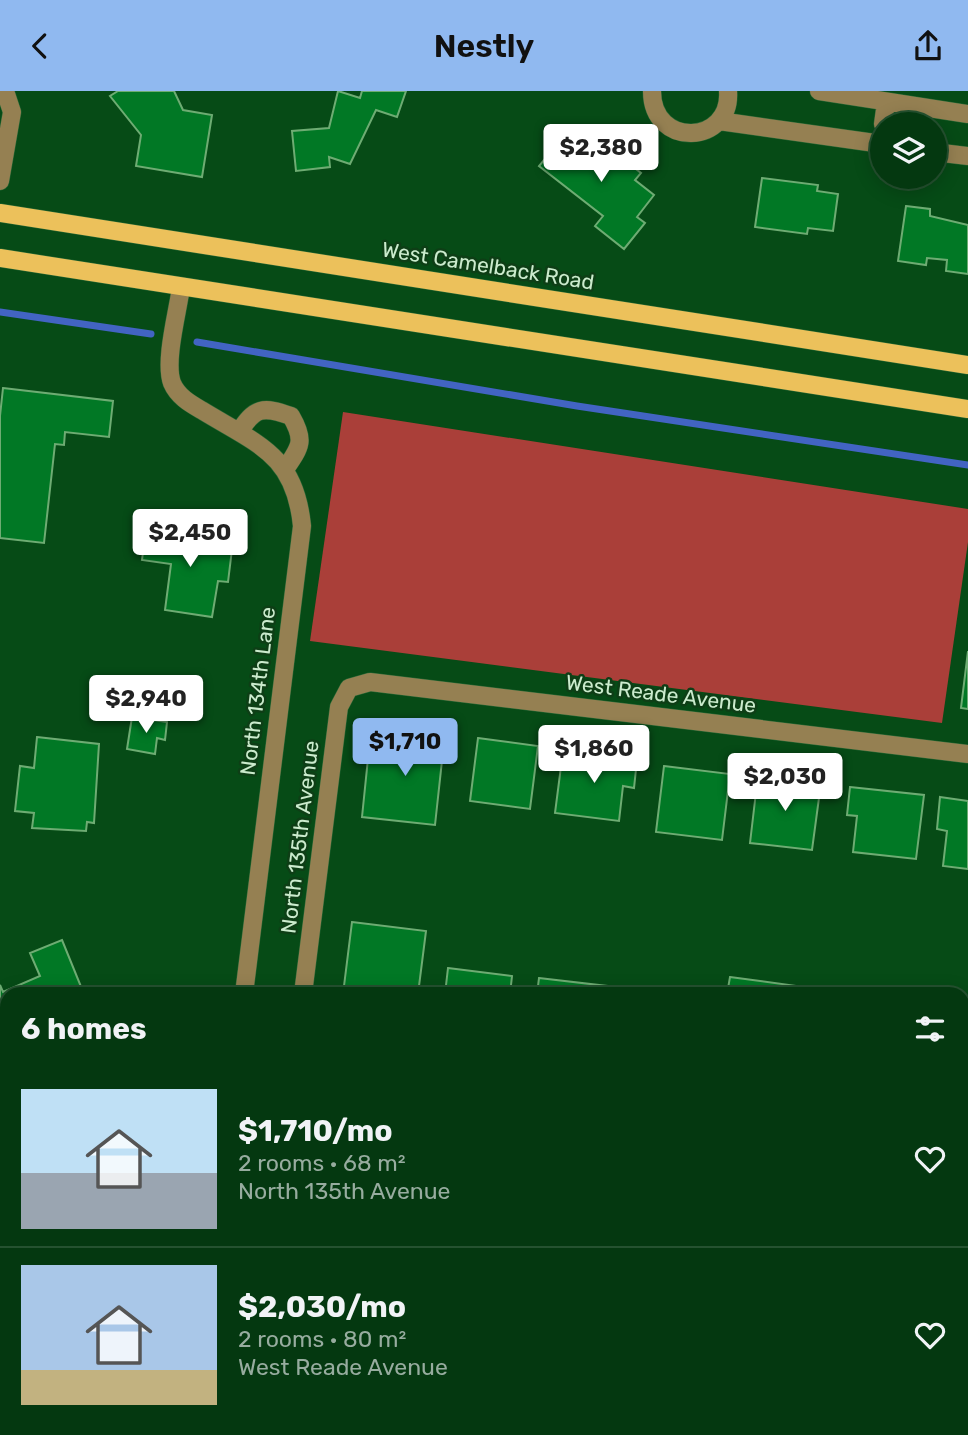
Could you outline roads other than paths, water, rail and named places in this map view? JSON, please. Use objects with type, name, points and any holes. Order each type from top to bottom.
[{"type":"main road","name":"West Camelback Road","points":[[0,213],[968,365]]},
{"type":"main road","points":[[0,258],[968,409]]},
{"type":"street","points":[[0,181],[12,112],[5,91]]},
{"type":"street","points":[[652,91],[658,115],[675,131],[699,133],[719,121],[726,110],[728,91]]},
{"type":"street","points":[[820,91],[968,114]]},
{"type":"street","points":[[885,112],[886,101]]},
{"type":"street","points":[[719,121],[870,139]]},
{"type":"street","points":[[947,154],[968,156]]},
{"type":"street","name":"North 134th Lane","points":[[181,287],[170,363],[172,383],[184,399],[239,432],[286,468],[299,496],[302,526],[245,987]]},
{"type":"street","points":[[239,432],[250,414],[269,408],[291,416],[301,433],[299,449],[286,468]]},
{"type":"street","name":"West Reade Avenue","points":[[349,688],[370,682],[968,754]]},
{"type":"street","name":"North 135th Avenue","points":[[304,987],[339,707],[349,688]]},
{"type":"waterway","points":[[0,312],[151,334]]},
{"type":"waterway","points":[[197,342],[577,406],[968,465]]}]
